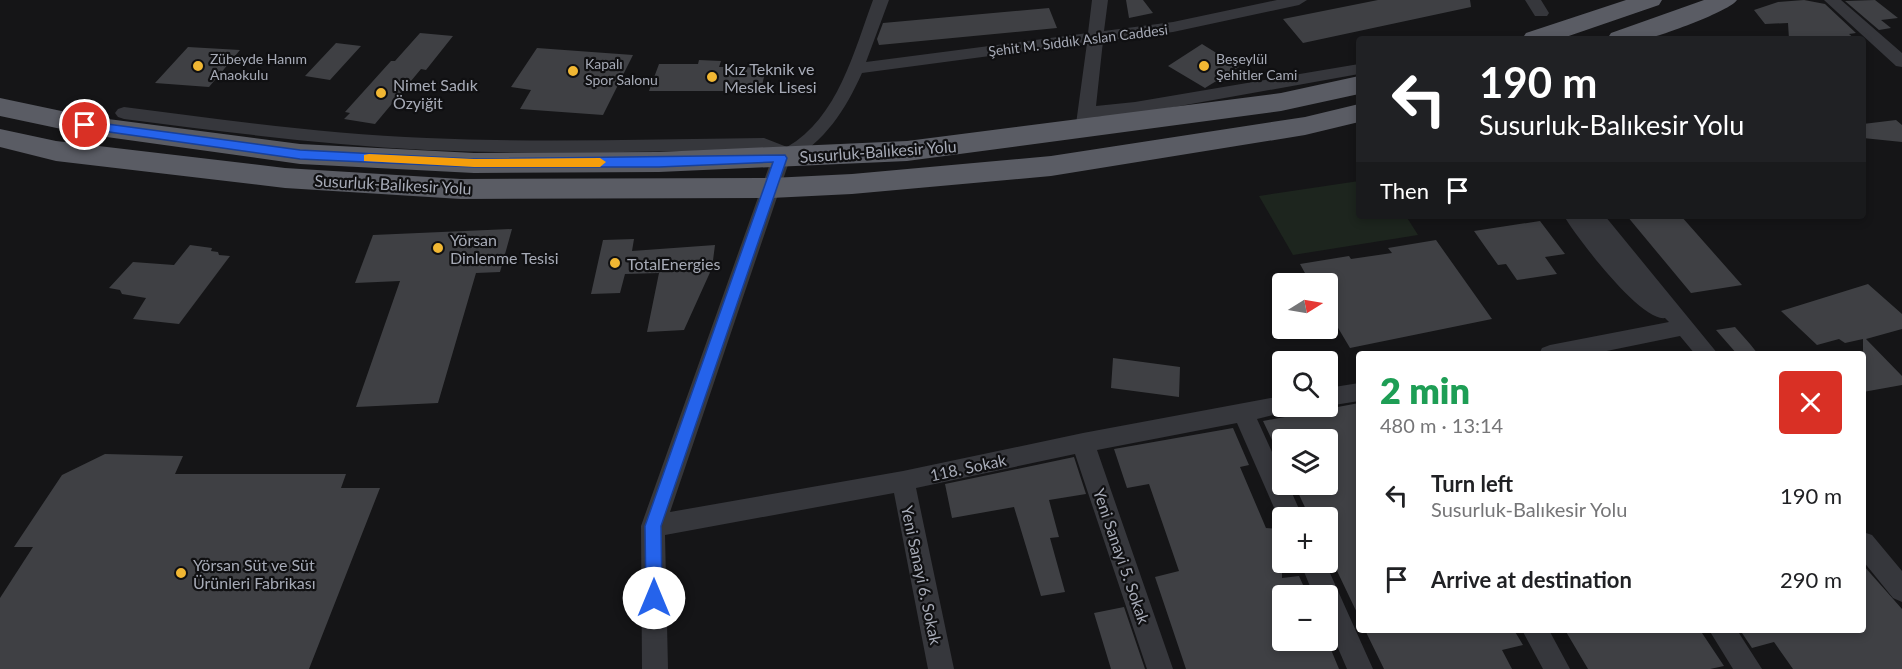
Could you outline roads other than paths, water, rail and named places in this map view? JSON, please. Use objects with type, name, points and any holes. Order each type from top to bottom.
[{"type":"highway","points":[[1544,36],[1650,0]]},
{"type":"highway","points":[[1629,36],[1725,0]]},
{"type":"highway","name":"Susurluk-Balıkesir Yolu","points":[[0,107],[85,125],[300,154],[474,163],[659,162],[772,151],[907,151],[992,141],[1085,121],[1281,102],[1356,86]]},
{"type":"highway","name":"Susurluk-Balıkesir Yolu","points":[[0,138],[56,151],[297,179],[461,189],[771,188],[1051,166],[1305,126],[1356,114]]},
{"type":"highway","points":[[805,187],[786,183],[781,179],[780,173],[797,165],[940,155],[992,141]]},
{"type":"street","points":[[124,113],[216,125],[389,142],[772,151],[816,135],[829,120],[846,91],[881,0]]},
{"type":"street","points":[[1100,0],[1085,121],[1135,108],[1356,70]]},
{"type":"street","name":"Şehit M. Sıddık Aslan Caddesi","points":[[855,69],[1173,27],[1299,0]]},
{"type":"street","points":[[1832,0],[1902,62]]},
{"type":"street","points":[[655,669],[653,526],[771,188],[772,151]]},
{"type":"street","points":[[1576,219],[1633,290],[1684,327]]},
{"type":"street","points":[[1596,219],[1704,351]]},
{"type":"street","points":[[1565,351],[1684,327]]},
{"type":"street","points":[[1338,395],[1356,392]]},
{"type":"street","name":"118. Sokak","points":[[653,526],[903,481],[1272,407]]},
{"type":"street","points":[[1243,412],[1286,507]]},
{"type":"street","name":"Yeni Sanayi 5. Sokak","points":[[1083,443],[1161,669]]},
{"type":"street","name":"Yeni Sanayi 6. Sokak","points":[[903,481],[941,669]]},
{"type":"street","points":[[1866,547],[1902,590]]},
{"type":"street","points":[[1338,620],[1360,669]]},
{"type":"street","points":[[1537,633],[1557,669]]},
{"type":"street","points":[[1724,633],[1749,669]]},
{"type":"place","name":"Zübeyde Hanım Anaokulu","points":[[198,66]]},
{"type":"place","name":"Beşeylül Şehitler Cami","points":[[1204,66]]},
{"type":"place","name":"Kapalı Spor Salonu","points":[[573,71]]},
{"type":"place","name":"Kız Teknik ve Meslek Lisesi","points":[[712,77]]},
{"type":"place","name":"Nimet Sadık Özyiğit","points":[[381,93]]},
{"type":"place","name":"Yörsan Dinlenme Tesisi","points":[[438,248]]},
{"type":"place","name":"TotalEnergies","points":[[615,263]]},
{"type":"place","name":"Yörsan Süt ve Süt Ürünleri Fabrikası","points":[[181,573]]}]
